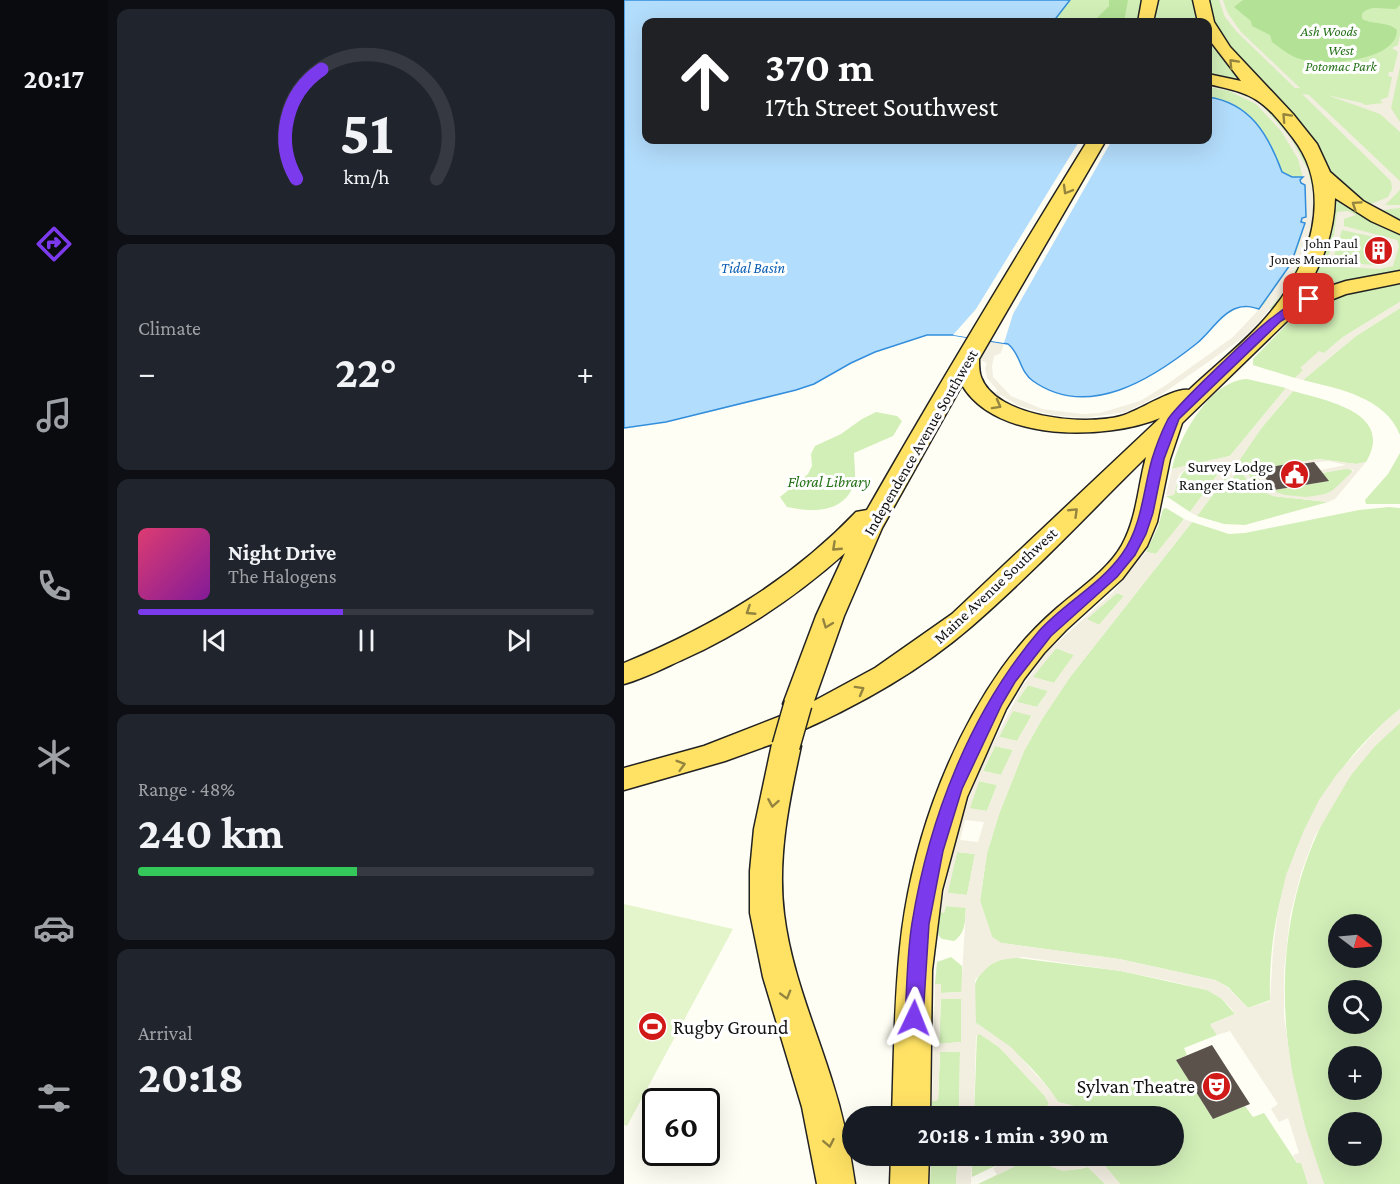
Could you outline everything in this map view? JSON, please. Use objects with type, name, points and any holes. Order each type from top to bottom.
[{"type":"main road","points":[[1147,18],[1150,0]]},
{"type":"main road","points":[[1201,0],[1206,18]]},
{"type":"main road","points":[[1212,32],[1227,57],[1303,138],[1320,172],[1335,190],[1354,204],[1400,228]]},
{"type":"main road","points":[[1212,80],[1240,86],[1267,98]]},
{"type":"main road","name":"Independence Avenue Southwest","points":[[836,1184],[823,1114],[787,1000],[767,915],[765,874],[768,836],[786,746],[798,704],[834,607],[869,528],[890,488],[1095,144]]},
{"type":"main road","points":[[911,1106],[920,924],[935,851],[955,789],[994,704],[1027,655],[1046,633],[1112,574],[1128,555],[1140,534],[1147,513],[1158,459],[1174,418],[1277,319],[1302,283],[1319,244],[1325,214],[1325,195],[1320,172]]},
{"type":"main road","points":[[1277,319],[1309,299],[1324,293],[1356,284],[1398,277]]},
{"type":"main road","points":[[974,350],[969,377],[985,398],[1029,419],[1056,425],[1088,427],[1119,424],[1159,410],[1215,380]]},
{"type":"main road","name":"Maine Avenue Southwest","points":[[624,779],[704,759],[744,744],[840,701],[897,669],[962,620],[1174,418]]},
{"type":"main road","points":[[624,674],[703,638],[736,620],[798,579],[843,540],[890,488]]},
{"type":"main road","points":[[909,1184],[910,1166]]},
{"type":"green space","name":"West Potomac Park","points":[[1070,0],[1400,0],[1400,302],[1343,337],[1295,378],[1253,365],[1253,359],[1303,310],[1297,313],[1260,308],[1303,178],[1289,177],[1283,173],[1265,135],[1251,117],[1232,104],[1212,98],[1212,18],[1056,18]]},
{"type":"green space","points":[[1109,0],[1128,0],[1125,18],[1097,18],[1109,6]]},
{"type":"green space","name":"Ash Woods","points":[[1243,0],[1400,0],[1400,5],[1396,9],[1369,9],[1362,14],[1362,19],[1389,25],[1397,30],[1394,41],[1385,49],[1357,59],[1325,62],[1296,58],[1285,52],[1272,42],[1270,35],[1252,26],[1251,21],[1234,7]]},
{"type":"green space","points":[[1400,308],[1400,435],[1393,422],[1372,403],[1346,391],[1303,380],[1356,336]]},
{"type":"green space","points":[[1247,379],[1286,388],[1230,456],[1172,469],[1181,442],[1198,412],[1221,389],[1234,382]]},
{"type":"green space","points":[[1293,391],[1339,405],[1354,412],[1365,421],[1372,432],[1373,445],[1366,462],[1356,464],[1318,459],[1260,469],[1266,478],[1253,481],[1238,459]]},
{"type":"green space","name":"Floral Library","points":[[876,412],[897,416],[902,421],[893,436],[854,453],[855,479],[848,496],[833,507],[824,509],[806,510],[787,507],[780,497],[808,474],[812,466],[811,454],[815,446],[841,434]]},
{"type":"green space","points":[[1400,453],[1400,504],[1366,504],[1365,500],[1388,474]]},
{"type":"green space","points":[[1220,464],[1223,467],[1190,512],[1166,496],[1174,495],[1180,477],[1188,469]]},
{"type":"green space","points":[[1349,468],[1353,472],[1342,484],[1320,496],[1291,496],[1271,492],[1255,484],[1268,481],[1274,490],[1328,481],[1322,473]]},
{"type":"green space","points":[[1239,469],[1249,482],[1273,496],[1328,502],[1245,525],[1224,524],[1197,516],[1226,477]]},
{"type":"green space","points":[[1166,508],[1184,519],[1156,554],[1146,552],[1158,527],[1163,509]]},
{"type":"green space","points":[[1400,508],[1400,709],[1369,737],[1342,769],[1319,803],[1301,839],[1287,877],[1277,917],[1271,958],[1270,1000],[1248,1008],[1228,987],[1215,980],[1119,959],[1001,943],[992,937],[980,901],[987,853],[999,814],[1024,751],[1070,677],[1192,522],[1229,534],[1245,533],[1359,510]]},
{"type":"green space","points":[[1117,593],[1124,596],[1099,625],[1086,619]]},
{"type":"green space","points":[[1056,648],[1074,655],[1054,683],[1032,677]]},
{"type":"green space","points":[[1028,685],[1048,691],[1037,707],[1016,702]]},
{"type":"green space","points":[[1013,710],[1032,715],[1017,741],[999,737]]},
{"type":"green space","points":[[1400,723],[1400,1184],[1324,1184],[1308,1138],[1296,1091],[1288,1044],[1285,996],[1287,948],[1295,900],[1309,854],[1343,786],[1379,742]]},
{"type":"green space","points":[[995,746],[1013,750],[1001,775],[983,771]]},
{"type":"green space","points":[[979,781],[997,785],[987,811],[969,809]]},
{"type":"green space","points":[[957,852],[975,854],[967,895],[947,893]]},
{"type":"green space","name":"Rugby Ground","points":[[624,904],[733,929],[647,1088],[642,1088],[642,1098],[627,1126],[624,1125]]},
{"type":"green space","points":[[946,906],[966,907],[963,930],[954,941],[942,939],[938,935],[940,912],[944,912]]},
{"type":"green space","points":[[951,957],[962,966],[962,992],[941,993],[941,984],[935,984],[937,962]]},
{"type":"green space","points":[[1010,957],[1121,971],[1207,990],[1221,998],[1235,1014],[1211,1024],[1217,1035],[1184,1048],[1187,1055],[1176,1060],[1213,1119],[1245,1106],[1253,1117],[1264,1113],[1297,1163],[1301,1162],[1308,1184],[1120,1184],[1105,1166],[1184,1166],[1184,1106],[1074,1106],[1058,1102],[1021,1058],[976,1023],[973,1000],[976,981],[981,973],[998,961]]},
{"type":"green space","points":[[941,999],[961,999],[961,1042],[939,1044]]},
{"type":"green space","points":[[977,1034],[999,1047],[1049,1103],[1047,1106],[974,1106]]},
{"type":"green space","points":[[960,1051],[959,1106],[932,1106],[932,1101],[938,1100],[940,1052]]},
{"type":"green space","points":[[931,1166],[957,1166],[956,1184],[930,1184]]},
{"type":"green space","points":[[972,1166],[995,1166],[972,1177]]},
{"type":"green space","points":[[1015,1166],[1053,1166],[1067,1170],[1088,1167],[1105,1184],[978,1184]]},
{"type":"shaded area","points":[[1219,0],[1223,0],[1227,12],[1241,32],[1300,88],[1295,88],[1237,32],[1225,17]]},
{"type":"shaded area","points":[[1400,35],[1400,67],[1391,108],[1400,122],[1400,132],[1380,114],[1327,95],[1365,105],[1383,103],[1380,100],[1388,97],[1392,77],[1388,76],[1389,72],[1393,72],[1398,52],[1392,48],[1398,45]]},
{"type":"shaded area","points":[[1212,86],[1232,90],[1259,102],[1291,138],[1308,170],[1313,191],[1314,217],[1303,255],[1285,290],[1259,322],[1240,340],[1162,394],[1126,412],[1085,418],[1052,415],[1019,406],[1001,395],[997,397],[993,393],[998,391],[987,378],[985,368],[987,363],[980,360],[991,340],[1004,343],[1001,353],[994,356],[993,377],[1011,396],[1042,409],[1082,414],[1100,413],[1140,401],[1166,385],[1233,337],[1265,303],[1288,265],[1289,259],[1296,253],[1303,231],[1302,218],[1306,217],[1305,185],[1301,183],[1300,179],[1303,178],[1298,159],[1281,131],[1256,104],[1229,91],[1212,88]]},
{"type":"shaded area","points":[[1302,94],[1309,95],[1400,181],[1400,190],[1385,205],[1400,205],[1400,208],[1375,211],[1366,206],[1388,197],[1392,189],[1391,181]]},
{"type":"shaded area","points":[[1348,211],[1356,215],[1344,219],[1344,226],[1397,240],[1399,246],[1393,266],[1380,269],[1325,266],[1333,242],[1337,212]],"holes":[[[1342,230],[1388,240],[1388,245],[1368,244],[1364,253],[1372,258],[1385,260],[1384,263],[1376,265],[1332,262]]]},
{"type":"shaded area","points":[[1400,302],[1400,308],[1356,336],[1303,380],[1295,378],[1303,370],[1300,368],[1319,351],[1324,353],[1343,337]]},
{"type":"shaded area","points":[[1286,388],[1293,391],[1263,426],[1239,461],[1253,481],[1266,478],[1268,481],[1256,484],[1260,487],[1285,495],[1306,497],[1326,494],[1354,470],[1345,469],[1322,473],[1320,470],[1346,465],[1329,461],[1301,464],[1300,462],[1318,459],[1356,464],[1366,462],[1335,499],[1328,502],[1273,496],[1254,488],[1239,469],[1232,479],[1226,477],[1197,516],[1190,512],[1223,467],[1221,464],[1185,470],[1179,475],[1174,495],[1166,495],[1172,469],[1230,456]]},
{"type":"shaded area","points":[[1184,519],[1192,522],[1070,677],[1024,751],[999,814],[987,853],[980,901],[992,937],[1001,943],[1119,959],[1215,980],[1227,987],[1248,1008],[1270,1001],[1278,910],[1286,875],[1304,830],[1319,800],[1337,774],[1384,722],[1400,709],[1400,723],[1376,745],[1351,775],[1314,838],[1301,873],[1290,916],[1284,971],[1284,1016],[1292,1072],[1305,1126],[1324,1184],[1308,1184],[1301,1163],[1297,1163],[1293,1155],[1299,1153],[1288,1118],[1279,1122],[1271,1109],[1278,1104],[1230,1031],[1217,1035],[1210,1025],[1235,1014],[1231,1008],[1221,998],[1207,990],[1170,981],[1121,971],[1023,957],[1000,960],[991,964],[975,980],[976,1023],[1011,1047],[1058,1102],[1074,1106],[1048,1106],[1049,1104],[1044,1095],[999,1047],[980,1034],[976,1036],[974,1106],[959,1106],[960,1052],[940,1052],[938,1100],[932,1101],[935,984],[941,984],[941,993],[961,992],[966,908],[946,906],[944,913],[940,912],[958,830],[979,771],[1022,687],[1047,652],[1113,592],[1146,552],[1156,554]],"holes":[[[1117,593],[1124,596],[1099,625],[1087,619]],[[1056,648],[1074,655],[1054,683],[1033,677]],[[1027,685],[1048,691],[1037,707],[1017,702]],[[1013,711],[1032,716],[1017,741],[999,737]],[[995,746],[1013,750],[1001,775],[983,771]],[[979,781],[997,785],[987,811],[970,808]],[[965,820],[984,822],[978,842],[960,840]],[[957,852],[975,854],[967,895],[948,893]],[[941,999],[961,999],[961,1042],[939,1044]]]},
{"type":"shaded area","points":[[957,1166],[972,1166],[971,1184],[956,1184]]},
{"type":"shaded area","points":[[997,1166],[1015,1166],[997,1175],[993,1168]]},
{"type":"shaded area","points":[[1105,1166],[1120,1184],[1105,1184],[1088,1167],[1063,1171],[1051,1167]]},
{"type":"water","name":"Tidal Basin","points":[[624,0],[1070,0],[1056,18],[642,18],[642,144],[1212,144],[1212,98],[1223,100],[1246,113],[1264,133],[1282,172],[1292,177],[1303,177],[1300,180],[1305,185],[1306,217],[1302,218],[1301,222],[1305,223],[1293,258],[1287,263],[1290,265],[1259,309],[1243,307],[1231,311],[1220,319],[1201,340],[1179,357],[1140,381],[1119,390],[1097,396],[1075,397],[1054,392],[1028,377],[1008,344],[953,335],[927,335],[875,352],[814,384],[796,390],[666,422],[624,428]]},
{"type":"pier","points":[[1078,144],[1110,144],[1013,314],[1004,343],[953,335],[976,309]]},
{"type":"building","name":"Survey Lodge Ranger Station","points":[[1300,462],[1301,464],[1314,462],[1329,481],[1274,490],[1259,469]]},
{"type":"building","name":"Sylvan Theatre","points":[[1212,1045],[1250,1104],[1213,1119],[1176,1060]]},
{"type":"place","name":"John Paul Jones Memorial","points":[[1379,251]]},
{"type":"place","name":"Survey Lodge Ranger Station","points":[[1294,475]]},
{"type":"place","name":"Rugby Ground","points":[[652,1027]]},
{"type":"place","name":"Sylvan Theatre","points":[[1216,1086]]},
{"type":"route","points":[[914,1018],[920,924],[926,886],[944,819],[955,789],[994,704],[1027,655],[1046,633],[1112,574],[1128,555],[1140,534],[1147,513],[1158,459],[1174,418],[1277,319],[1309,299]]}]
